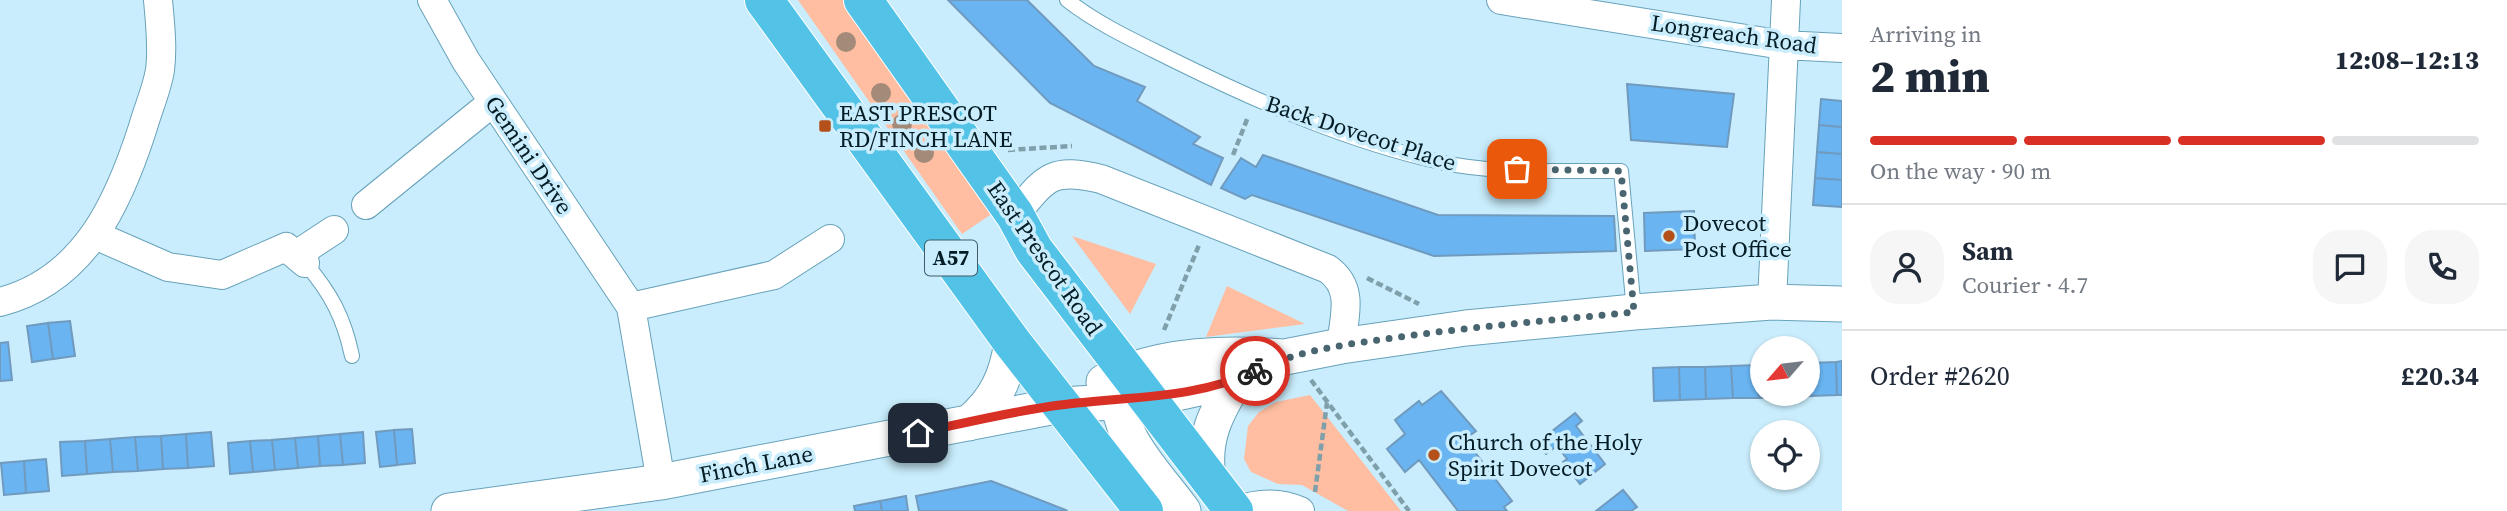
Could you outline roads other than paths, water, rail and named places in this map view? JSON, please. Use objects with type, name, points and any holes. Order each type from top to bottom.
[{"type":"highway","name":"A57","points":[[764,0],[1012,342],[1143,511]]},
{"type":"highway","name":"East Prescot Road","points":[[863,0],[1015,215],[1034,250],[1129,391],[1208,477],[1234,511]]},
{"type":"street","points":[[0,302],[13,299],[65,268],[95,236],[113,208],[132,160],[160,71],[158,0]]},
{"type":"street","name":"Gemini Drive","points":[[432,0],[493,102],[631,307],[661,482]]},
{"type":"street","name":"Longreach Road","points":[[1502,0],[1783,44],[1842,48]]},
{"type":"street","points":[[1772,302],[1786,0]]},
{"type":"street","points":[[366,205],[493,102]]},
{"type":"street","points":[[1015,215],[1051,178],[1070,173],[1101,180],[1328,269],[1341,278],[1346,299],[1342,345]]},
{"type":"street","points":[[95,236],[168,267],[222,275],[286,247],[301,259],[334,230]]},
{"type":"street","points":[[631,307],[774,275],[830,239]]},
{"type":"street","points":[[1129,391],[1236,380],[1289,356],[1342,345],[1466,328],[1772,302],[1842,304]]},
{"type":"street","points":[[969,423],[995,395],[1006,372],[1012,342]]},
{"type":"street","points":[[1129,391],[1229,353],[1289,356]]},
{"type":"street","points":[[1208,477],[1206,454],[1209,431],[1236,380]]},
{"type":"street","points":[[1129,391],[1125,432],[1183,511]]},
{"type":"street","name":"Finch Lane","points":[[449,511],[488,509],[661,482],[1129,391]]},
{"type":"street","name":"East Prescot Road","points":[[1234,511],[1254,504],[1307,504]]},
{"type":"lane","name":"Back Dovecot Place","points":[[1067,0],[1104,24],[1293,116],[1441,163],[1492,168],[1621,171],[1634,312]]},
{"type":"lane","points":[[301,259],[327,288],[344,321],[352,356]]},
{"type":"place","name":"EAST PRESCOT RD/FINCH LANE","points":[[825,126]]},
{"type":"place","name":"Dovecot Post Office","points":[[1669,236]]},
{"type":"place","name":"Church of the Holy Spirit Dovecot","points":[[1434,455]]}]
